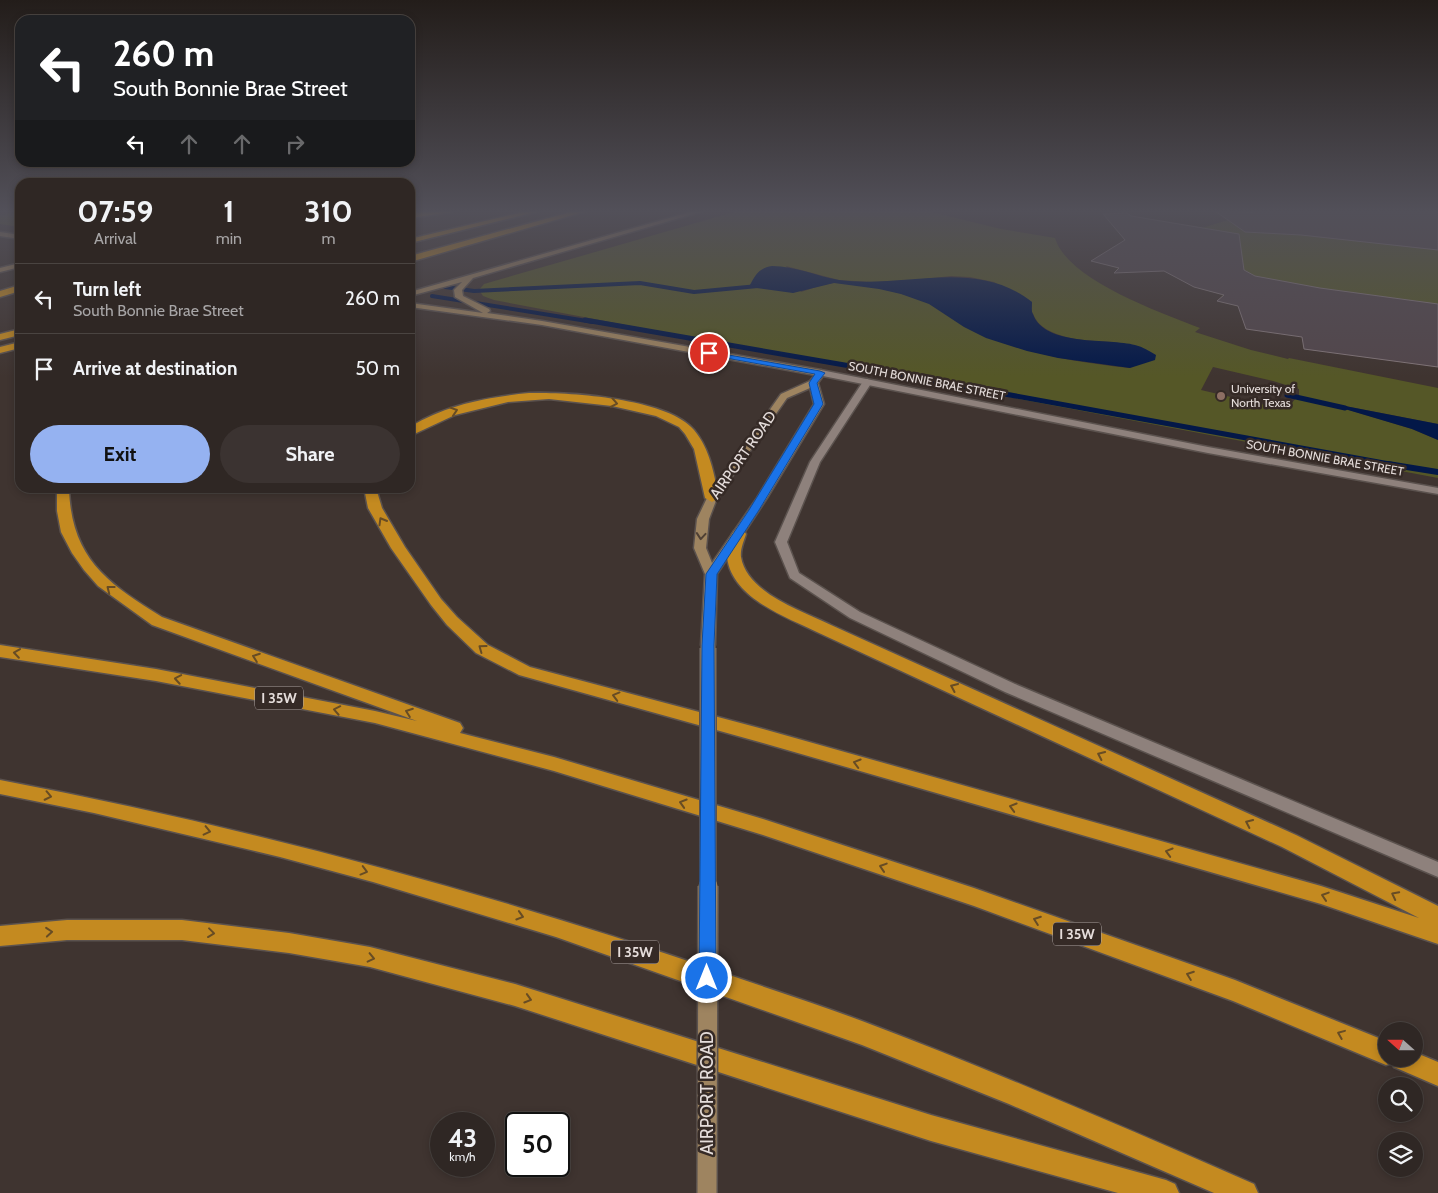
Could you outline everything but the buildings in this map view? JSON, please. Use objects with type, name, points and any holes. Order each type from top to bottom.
[{"type":"highway","points":[[0,294],[15,290]]},
{"type":"highway","points":[[0,337],[15,333]]},
{"type":"highway","points":[[0,350],[15,346]]},
{"type":"highway","points":[[415,429],[450,412],[523,396],[575,396],[623,404],[663,415],[683,425],[702,453],[712,498]]},
{"type":"highway","points":[[63,493],[64,522],[84,562],[103,583],[128,603],[157,622],[554,764]]},
{"type":"highway","points":[[371,493],[375,508],[398,548],[436,602],[452,621],[482,649],[525,671],[1321,895],[1438,934]]},
{"type":"highway","points":[[739,534],[733,555],[739,574],[756,593],[825,629],[1289,841],[1438,917]]},
{"type":"highway","name":"I 35W","points":[[0,651],[156,675],[375,717],[554,764],[764,827],[974,897],[1235,991],[1378,1049]]},
{"type":"highway","name":"I 35W","points":[[0,787],[250,841],[421,886],[631,950],[877,1039],[1110,1134],[1245,1193]]},
{"type":"highway","points":[[0,936],[67,930],[182,930],[289,943],[370,957],[515,995],[931,1128],[1166,1193]]},
{"type":"highway","points":[[1422,1067],[1438,1074]]},
{"type":"main road","points":[[1,269],[14,266]]},
{"type":"main road","points":[[415,293],[510,266]]},
{"type":"main road","points":[[470,277],[458,290],[459,297],[494,316]]},
{"type":"main road","name":"SOUTH BONNIE BRAE STREET","points":[[415,306],[494,316],[820,373]]},
{"type":"main road","points":[[711,574],[739,534],[819,404],[813,383],[820,373]]},
{"type":"main road","name":"AIRPORT ROAD","points":[[707,1193],[708,645],[711,574],[700,548],[702,519],[712,498],[784,396],[813,383]]},
{"type":"street","name":"SOUTH BONNIE BRAE STREET","points":[[820,373],[1208,450],[1438,491]]},
{"type":"street","points":[[867,382],[815,462],[781,542],[794,575],[854,615],[1010,688],[1438,870]]},
{"type":"green space","points":[[548,266],[1075,266],[1096,281],[1118,293],[1163,314],[1200,328],[1195,332],[1251,350],[1288,359],[1438,388],[1438,424],[1345,406],[1339,407],[1412,429],[1438,440],[1438,478],[494,300],[483,296],[479,290],[484,284]],"holes":[[[786,266],[839,280],[871,282],[951,276],[970,277],[994,282],[1032,302],[1033,314],[1038,323],[1046,329],[1080,340],[1112,342],[1130,368],[1058,358],[1006,344],[973,331],[930,304],[910,296],[883,289],[855,284],[834,283],[801,292]],[[1213,367],[1299,389],[1299,395],[1288,407],[1265,405],[1201,390]]]},
{"type":"green space","points":[[1109,266],[1438,266],[1438,367],[1304,349],[1302,337],[1246,329],[1256,311],[1217,301],[1223,295],[1194,287],[1164,271],[1114,273],[1118,268]]},
{"type":"water","points":[[781,266],[839,280],[864,282],[939,277],[987,281],[1010,289],[1032,302],[1033,314],[1040,325],[1050,332],[1079,339],[1135,345],[1156,355],[1155,360],[1130,368],[1058,358],[1027,351],[986,338],[964,327],[929,304],[901,294],[879,289],[834,283],[793,293],[749,287],[758,273],[764,268]]},
{"type":"water","points":[[1345,406],[1438,424],[1438,440],[1412,429],[1338,407]]},
{"type":"waterway","points":[[445,287],[474,291],[640,283],[694,292],[758,286]]},
{"type":"waterway","points":[[432,296],[593,322]]},
{"type":"waterway","points":[[585,320],[862,368],[1395,465]]},
{"type":"waterway","points":[[1287,395],[1345,408]]},
{"type":"waterway","points":[[1388,464],[1438,472]]},
{"type":"place","name":"University of North Texas","points":[[1221,396]]},
{"type":"route","points":[[707,978],[708,645],[711,574],[762,498],[819,404],[813,383],[820,373],[709,353]]}]
